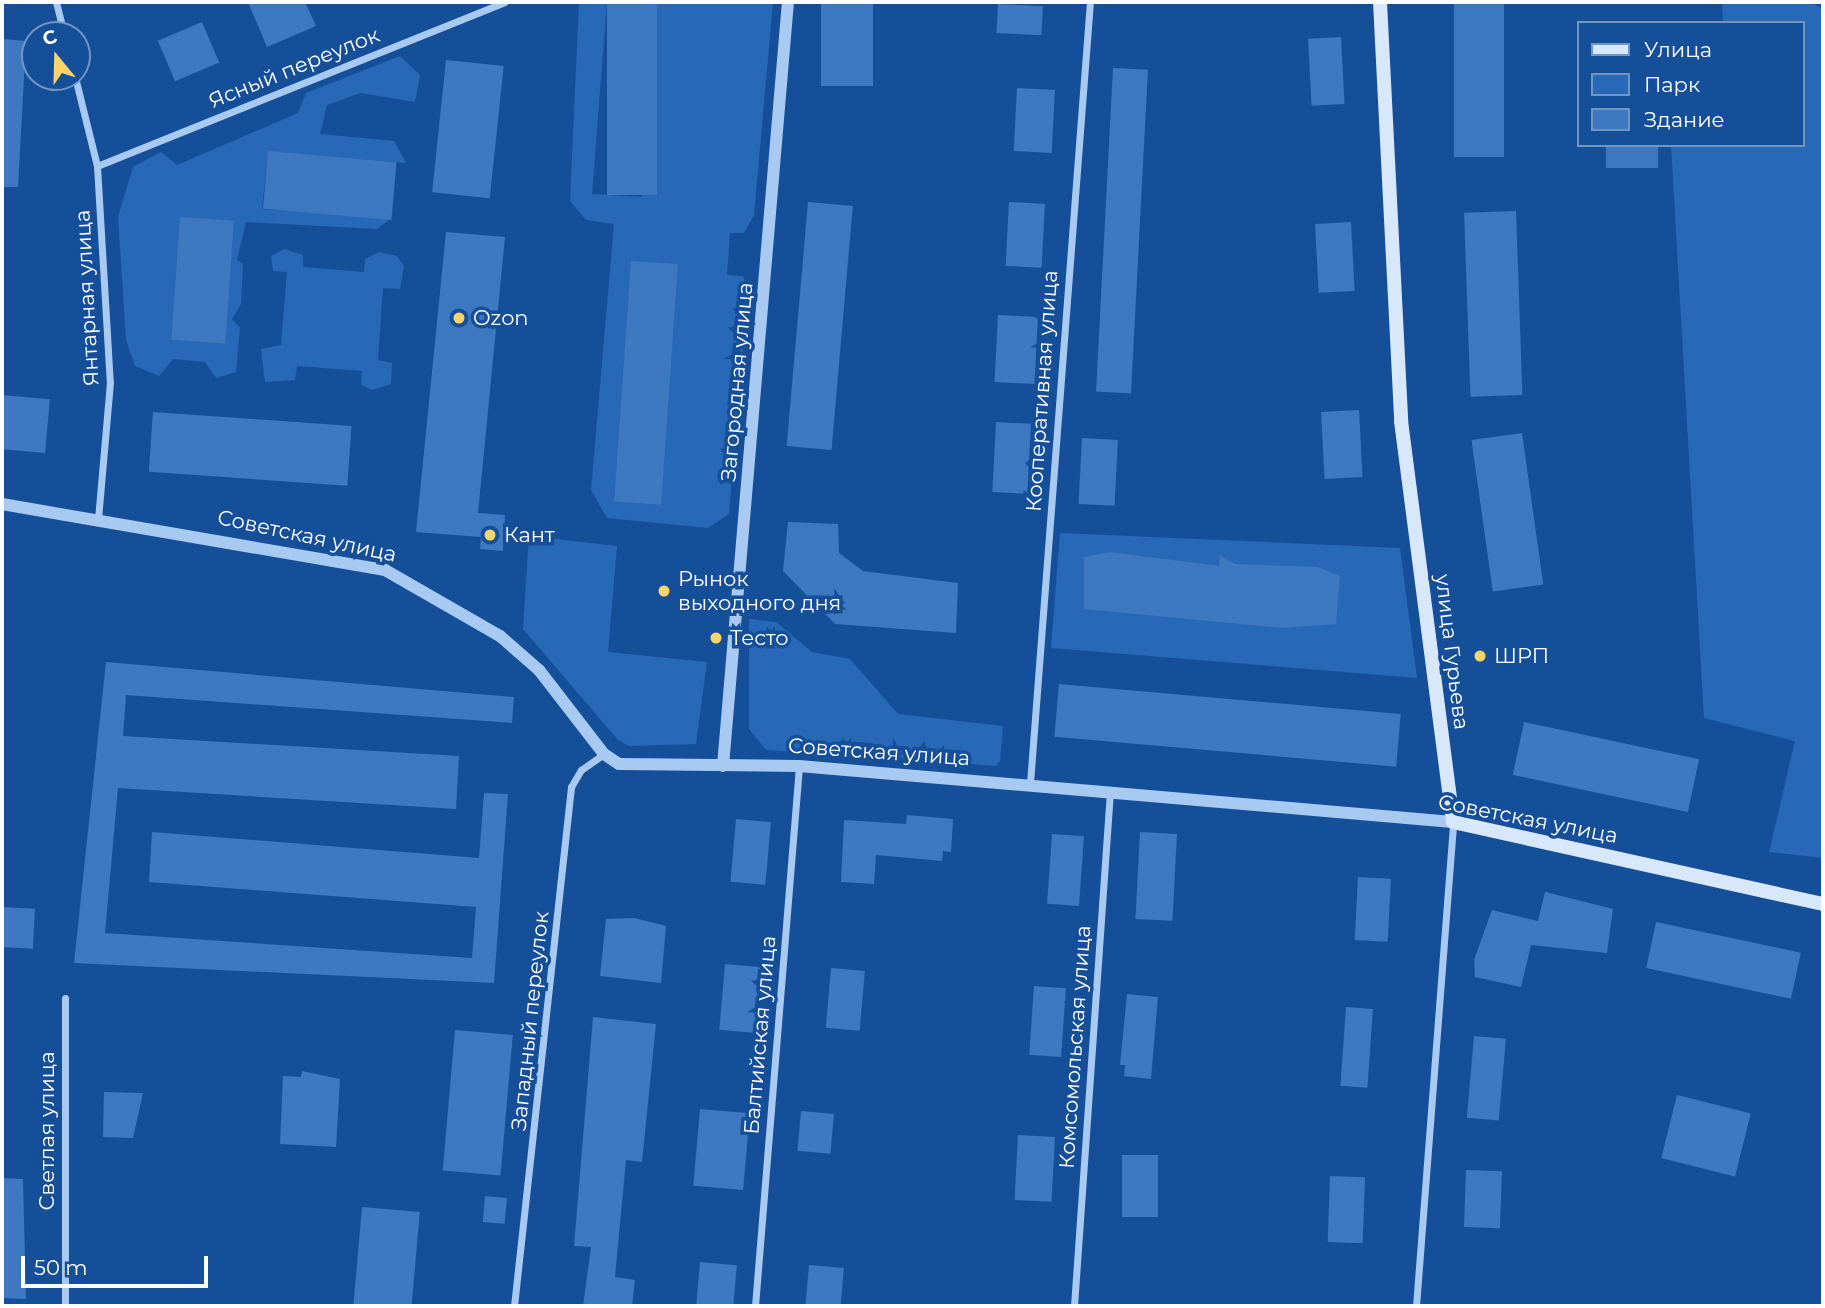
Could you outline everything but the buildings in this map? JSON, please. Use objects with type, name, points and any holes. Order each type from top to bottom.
[{"type":"main road","name":"улица Гурьева","points":[[1380,2],[1401,421],[1453,822]]},
{"type":"main road","name":"Советская улица","points":[[1453,822],[1823,904]]},
{"type":"street","points":[[57,2],[61,21]]},
{"type":"street","name":"Ясный переулок","points":[[97,166],[504,2]]},
{"type":"street","name":"Загородная улица","points":[[723,766],[788,2]]},
{"type":"street","name":"Кооперативная улица","points":[[1030,783],[1090,2]]},
{"type":"street","name":"Янтарная улица","points":[[78,91],[97,166],[110,382],[98,519]]},
{"type":"street","name":"Советская улица","points":[[2,504],[385,570],[426,588],[500,635],[539,670],[604,754],[619,764],[799,766],[1030,783],[1453,822]]},
{"type":"street","name":"Западный переулок","points":[[514,1306],[571,787],[581,770],[604,754]]},
{"type":"street","name":"Балтийская улица","points":[[755,1306],[799,766]]},
{"type":"street","name":"Комсомольская улица","points":[[1074,1306],[1110,790]]},
{"type":"street","name":"улица Гурьева","points":[[1416,1306],[1453,822]]},
{"type":"street","name":"Светлая улица","points":[[65,998],[65,1306]]},
{"type":"green space","points":[[579,2],[607,2],[592,194],[642,197],[657,2],[773,2],[754,215],[744,233],[730,233],[727,275],[743,276],[748,291],[729,514],[708,528],[607,518],[591,490],[614,224],[586,220],[570,201]]},
{"type":"green space","points":[[1722,2],[1810,2],[1823,9],[1823,858],[1769,852],[1795,741],[1704,718],[1671,147],[1804,147],[1804,21],[1723,21]]},
{"type":"green space","points":[[400,56],[420,75],[415,102],[361,93],[327,105],[320,134],[394,141],[406,163],[268,152],[262,209],[392,218],[377,229],[246,222],[237,260],[243,264],[241,304],[232,319],[240,328],[236,372],[216,378],[205,362],[173,359],[159,376],[135,366],[126,340],[118,217],[133,167],[161,152],[177,165],[298,113],[306,93]]},
{"type":"green space","points":[[284,249],[303,255],[303,267],[364,272],[365,259],[379,252],[397,256],[404,266],[400,289],[383,288],[378,360],[392,363],[391,384],[372,390],[361,385],[362,371],[297,366],[295,380],[265,382],[261,349],[281,345],[287,272],[273,271],[271,256]]},
{"type":"green space","points":[[1060,533],[1400,548],[1417,678],[1051,648]]},
{"type":"green space","points":[[529,536],[617,546],[608,652],[707,662],[696,744],[629,746],[618,740],[523,629]]},
{"type":"green space","points":[[749,619],[776,622],[812,652],[850,659],[898,714],[1003,726],[1000,761],[996,766],[895,758],[872,743],[841,741],[813,753],[766,750],[749,729]]},
{"type":"place","name":"Ozon","points":[[459,318]]},
{"type":"place","name":"Кант","points":[[490,535]]},
{"type":"place","name":"Рынок выходного дня","points":[[664,591]]},
{"type":"place","name":"Тесто","points":[[716,638]]},
{"type":"place","name":"ШРП","points":[[1480,656]]}]
